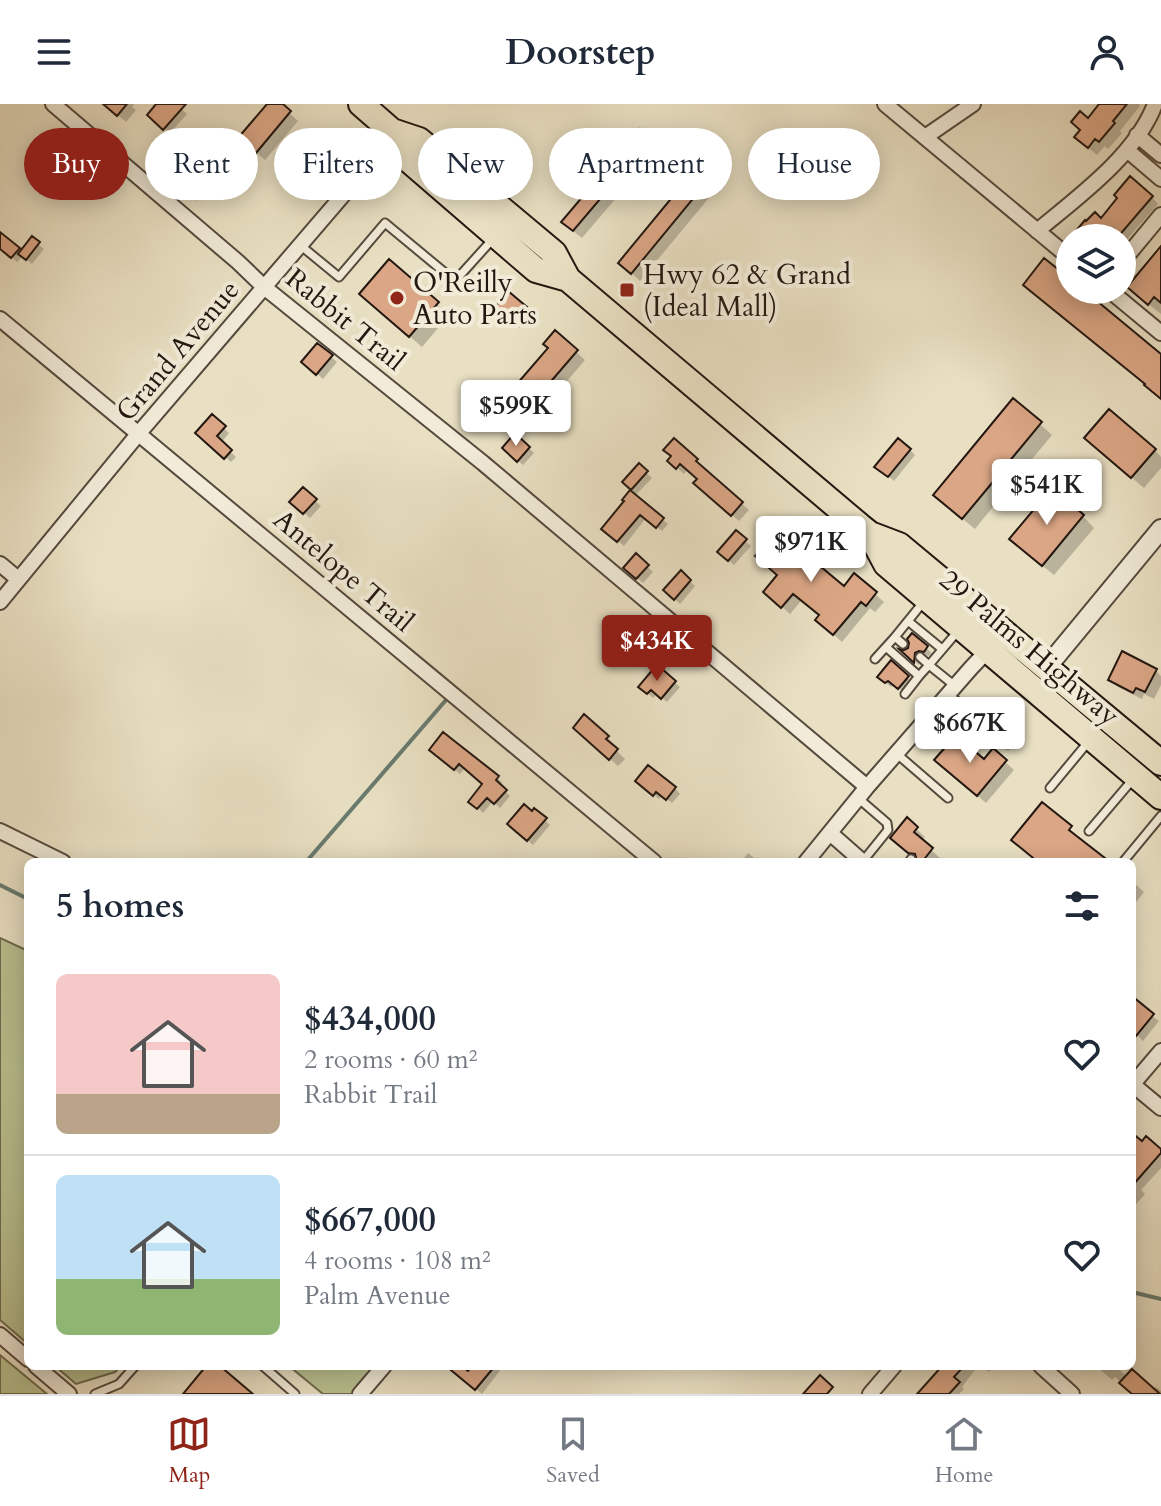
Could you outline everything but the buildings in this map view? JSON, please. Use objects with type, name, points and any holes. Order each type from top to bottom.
[{"type":"main road","name":"29 Palms Highway","points":[[361,104],[389,128]]},
{"type":"main road","name":"29 Palms Highway","points":[[402,134],[419,140],[519,223],[554,253],[568,279],[870,534],[899,545],[1161,763]]},
{"type":"main road","name":"29 Palms Highway","points":[[402,151],[405,157],[536,270],[568,279]]},
{"type":"main road","name":"29 Palms Highway","points":[[870,534],[886,564],[1161,797]]},
{"type":"main road","points":[[988,650],[998,645],[1113,733],[1129,735]]},
{"type":"street","name":"Rabbit Trail","points":[[53,104],[264,287],[483,463],[862,793]]},
{"type":"street","points":[[885,104],[1056,247]]},
{"type":"street","points":[[925,137],[973,104]]},
{"type":"street","points":[[1037,231],[1102,177],[1127,150],[1155,104]]},
{"type":"street","points":[[1137,135],[1161,155]]},
{"type":"street","points":[[1127,150],[1161,179]]},
{"type":"street","name":"Grand Avenue","points":[[0,602],[139,433],[339,200]]},
{"type":"street","points":[[1136,245],[1161,215]]},
{"type":"street","points":[[1126,304],[1161,333]]},
{"type":"street","name":"Antelope Trail","points":[[0,319],[649,858]]},
{"type":"street","points":[[1047,667],[1161,529]]},
{"type":"street","points":[[0,564],[18,579]]},
{"type":"street","points":[[809,858],[988,650]]},
{"type":"street","points":[[0,831],[55,858]]},
{"type":"street","points":[[830,833],[858,858]]},
{"type":"street","points":[[1136,1079],[1161,1051]]},
{"type":"street","points":[[1136,1087],[1161,1108]]},
{"type":"street","points":[[0,1335],[24,1356]]},
{"type":"street","points":[[41,1370],[69,1394]]},
{"type":"street","points":[[360,1394],[381,1370]]},
{"type":"street","points":[[870,1394],[891,1370]]},
{"type":"street","points":[[1045,1370],[1072,1394]]},
{"type":"lane","points":[[300,245],[339,277],[385,223],[455,281],[496,235]]},
{"type":"lane","points":[[875,659],[927,598]]},
{"type":"lane","points":[[908,621],[942,649]]},
{"type":"lane","points":[[905,694],[961,627]]},
{"type":"lane","points":[[895,637],[903,644]]},
{"type":"lane","points":[[886,647],[919,676]]},
{"type":"lane","points":[[920,657],[1008,744]]},
{"type":"lane","points":[[1050,788],[1092,738]]},
{"type":"lane","points":[[897,754],[948,798]]},
{"type":"lane","points":[[1089,831],[1136,776]]},
{"type":"lane","points":[[862,793],[887,823],[888,830],[866,858]]},
{"type":"lane","points":[[1126,858],[1161,816]]},
{"type":"lane","points":[[95,1394],[119,1384],[131,1370]]},
{"type":"lane","points":[[268,1370],[295,1394]]},
{"type":"green space","points":[[0,938],[24,949],[24,1341],[0,1320]]},
{"type":"green space","points":[[0,1355],[47,1394],[0,1394]]},
{"type":"green space","points":[[60,1370],[117,1370],[115,1372],[76,1384]]},
{"type":"green space","points":[[294,1370],[374,1370],[354,1394],[323,1394]]},
{"type":"waterway","points":[[309,858],[446,700]]},
{"type":"waterway","points":[[0,885],[24,897]]},
{"type":"waterway","points":[[1136,1293],[1161,1299]]},
{"type":"place","name":"Hwy 62 & Grand (Ideal Mall)","points":[[627,290]]},
{"type":"place","name":"O'Reilly Auto Parts","points":[[397,298]]}]
